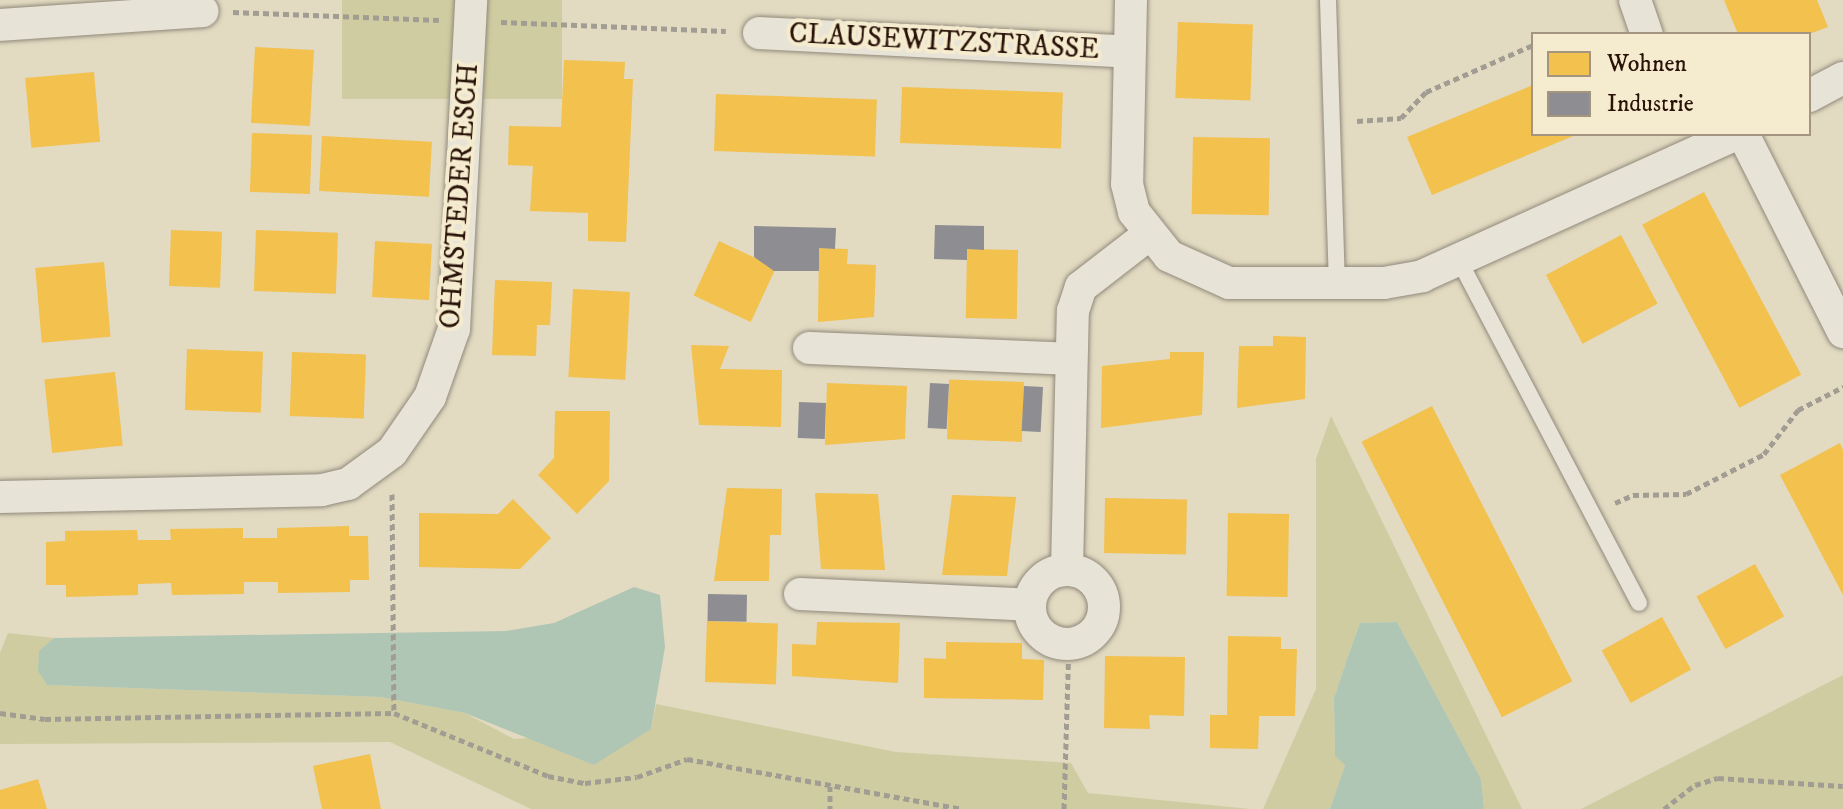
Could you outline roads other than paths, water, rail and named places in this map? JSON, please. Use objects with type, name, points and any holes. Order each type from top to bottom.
[{"type":"street","name":"OHMSTEDER ESCH","points":[[0,497],[322,490],[348,484],[392,452],[430,397],[454,329],[471,0]]},
{"type":"street","name":"CLAUSEWITZSTRASSE","points":[[1131,0],[1127,184],[1147,236]]},
{"type":"street","points":[[1635,0],[1646,32]]},
{"type":"street","points":[[0,25],[203,11]]},
{"type":"street","name":"CLAUSEWITZSTRASSE","points":[[759,33],[1130,52]]},
{"type":"street","points":[[1811,95],[1843,78]]},
{"type":"street","points":[[1067,569],[1070,359],[1081,287],[1147,236],[1198,273],[1229,283],[1396,281],[1460,262],[1694,144],[1728,136]]},
{"type":"street","points":[[1744,136],[1843,332]]},
{"type":"street","points":[[809,348],[1070,359]]},
{"type":"street","points":[[1067,569],[1098,586],[1104,609],[1097,630],[1069,644],[1037,629],[1030,605],[1038,584],[1067,569]]},
{"type":"street","points":[[800,594],[1030,605]]},
{"type":"lane","points":[[1328,0],[1337,284]]},
{"type":"lane","points":[[1460,262],[1639,603]]}]
